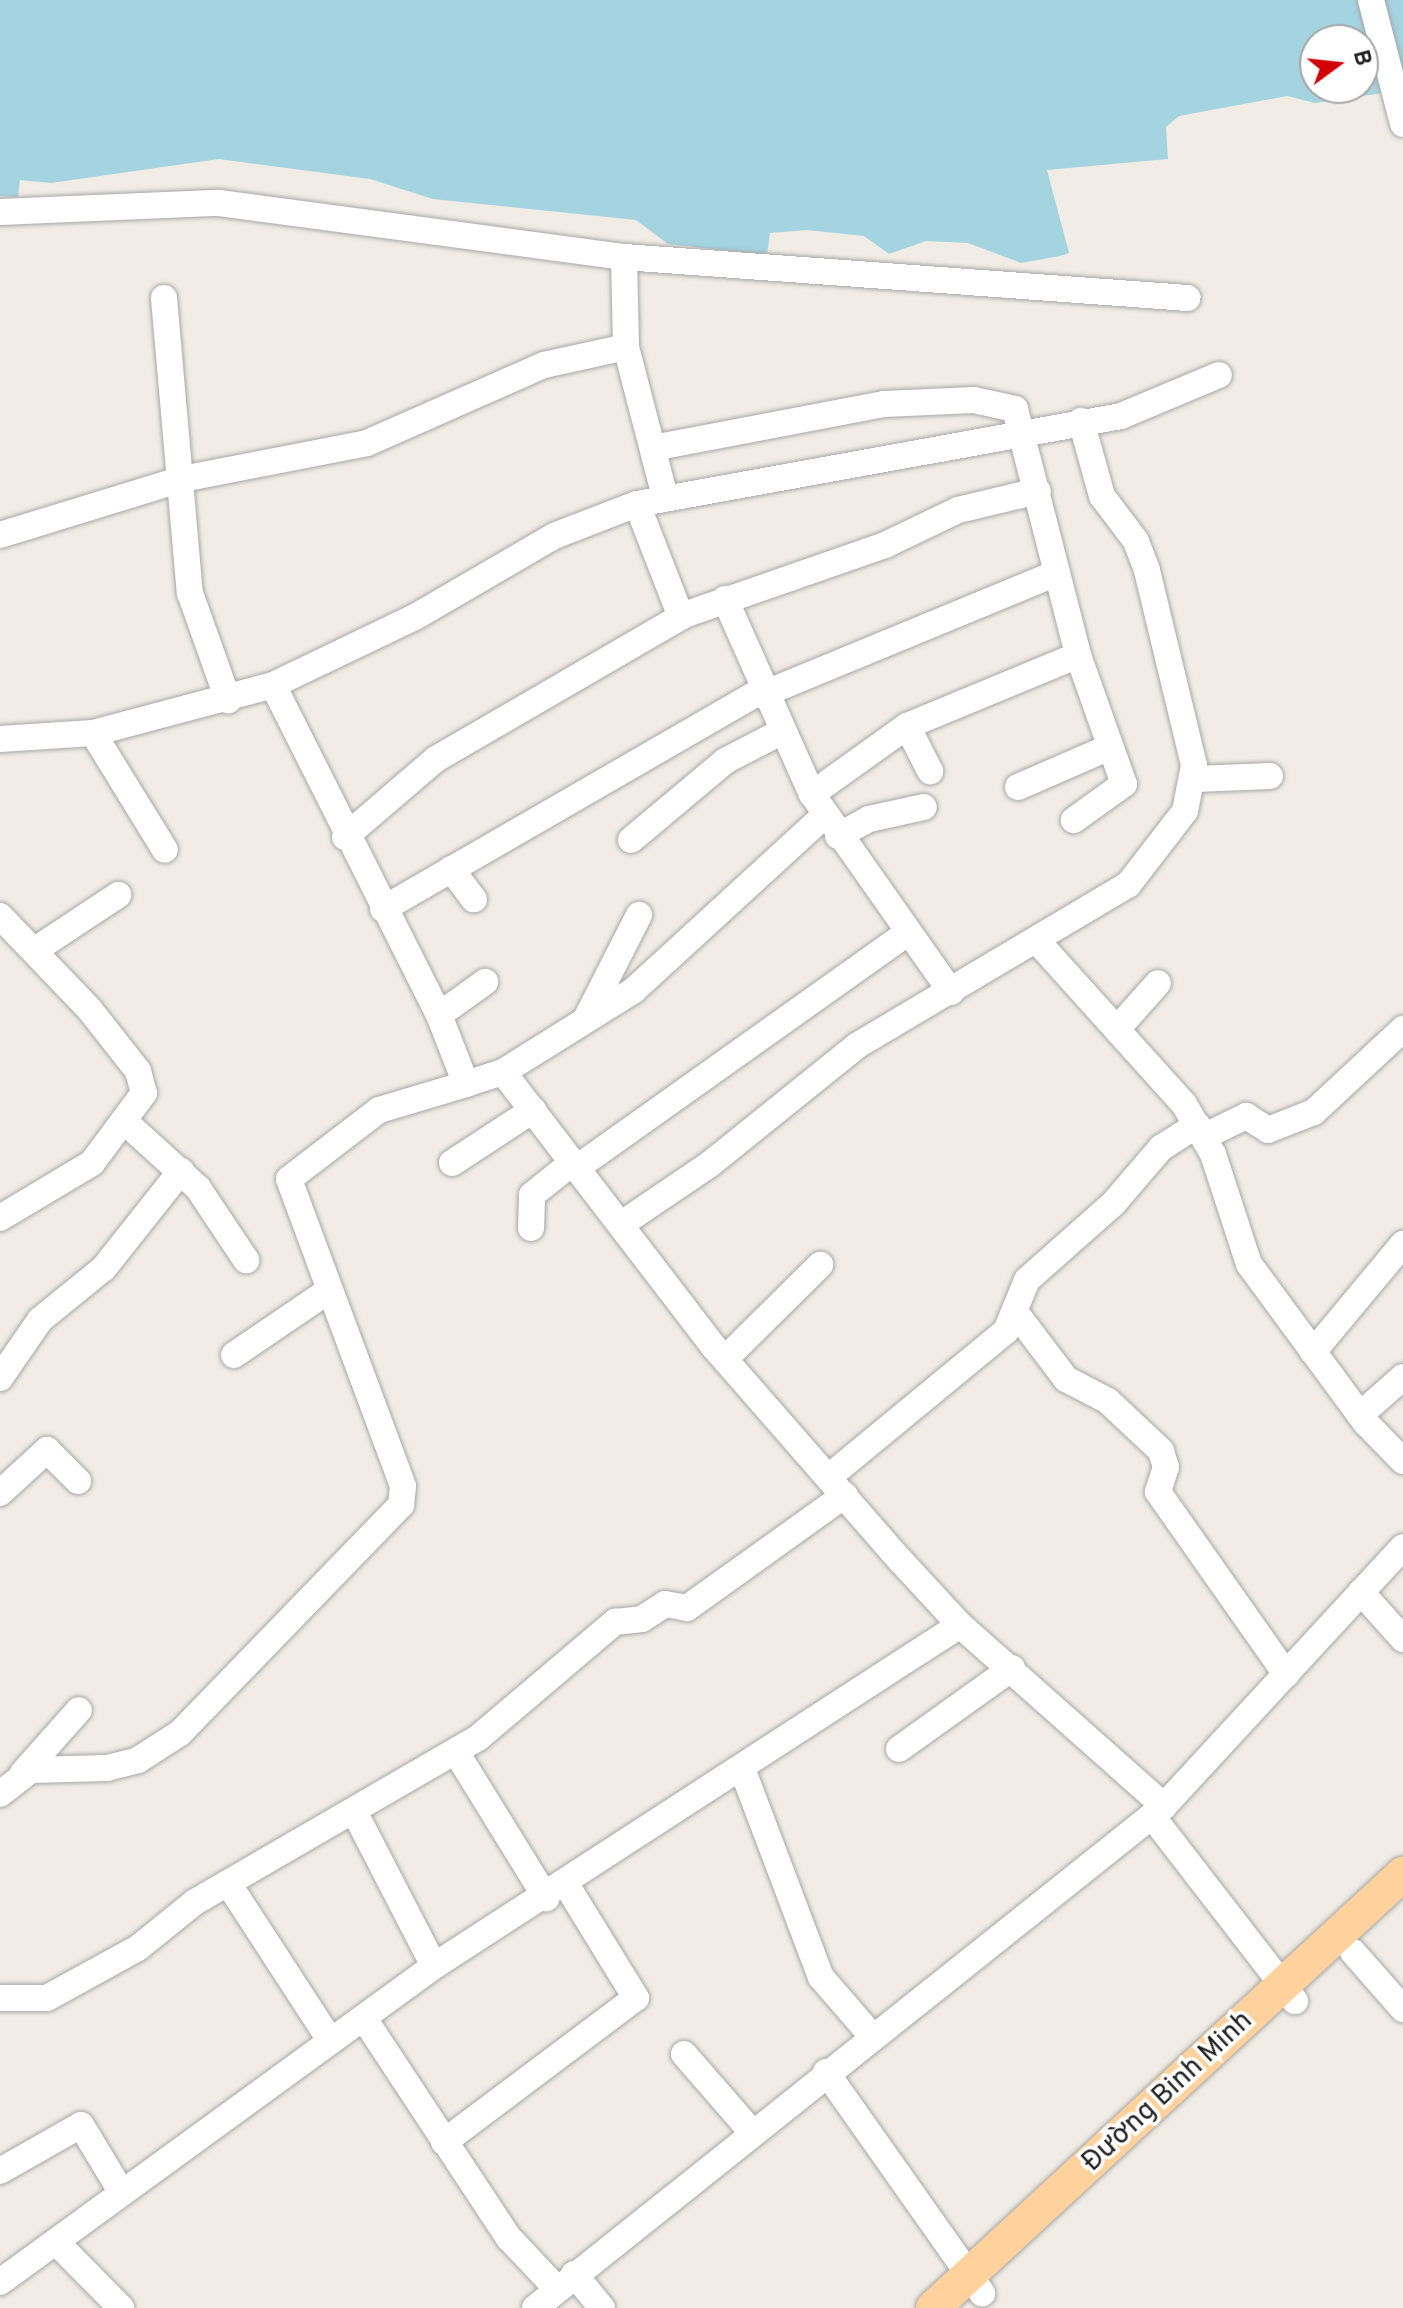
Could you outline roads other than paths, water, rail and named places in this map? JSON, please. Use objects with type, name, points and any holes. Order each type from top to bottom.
[{"type":"main road","name":"Đường Binh Minh","points":[[933,2308],[972,2292],[1289,1993],[1403,1874]]},
{"type":"main road","name":"Đường Binh Minh","points":[[1289,1993],[1353,1952],[1403,1906]]},
{"type":"street","points":[[1371,0],[1402,120]]},
{"type":"street","points":[[0,212],[219,203],[624,257],[1188,298]]},
{"type":"street","points":[[624,257],[626,347],[658,447],[665,497]]},
{"type":"street","points":[[164,298],[190,593],[228,700]]},
{"type":"street","points":[[0,535],[182,479],[367,443],[544,365],[626,347]]},
{"type":"street","points":[[0,739],[93,733],[228,700],[273,685],[415,617],[554,536],[637,504],[869,465],[1026,430],[1141,412],[1219,375]]},
{"type":"street","points":[[658,447],[884,404],[1004,402],[1026,430],[1078,655],[1123,788],[1074,820]]},
{"type":"street","points":[[623,1223],[710,1164],[858,1045],[1038,942],[1135,879],[1185,811],[1195,779],[1147,570],[1102,496],[1081,421]]},
{"type":"street","points":[[345,837],[436,759],[681,617],[885,545],[958,510],[1038,491]]},
{"type":"street","points":[[637,504],[681,617]]},
{"type":"street","points":[[383,909],[761,693],[1057,573]]},
{"type":"street","points":[[725,599],[761,693],[825,815],[906,934],[951,992]]},
{"type":"street","points":[[23,1773],[107,1768],[157,1749],[401,1505],[403,1486],[328,1291],[290,1175],[379,1110],[503,1072],[634,990],[825,815],[907,726],[1078,655]]},
{"type":"street","points":[[273,685],[345,837],[439,1015],[466,1084]]},
{"type":"street","points":[[907,726],[930,771]]},
{"type":"street","points":[[631,840],[725,761],[781,732]]},
{"type":"street","points":[[93,733],[165,850]]},
{"type":"street","points":[[1018,787],[1110,747]]},
{"type":"street","points":[[1195,779],[1270,776]]},
{"type":"street","points":[[825,815],[869,819],[924,807]]},
{"type":"street","points":[[451,869],[474,899]]},
{"type":"street","points":[[35,950],[118,895]]},
{"type":"street","points":[[586,1019],[639,915]]},
{"type":"street","points":[[0,916],[35,950],[138,1071],[144,1093],[124,1121],[69,1182],[0,1218]]},
{"type":"street","points":[[531,1228],[532,1195],[906,934]]},
{"type":"street","points":[[1038,942],[1118,1028],[1201,1130],[1249,1264],[1360,1415],[1403,1461]]},
{"type":"street","points":[[439,1015],[485,982]]},
{"type":"street","points":[[1118,1028],[1158,983]]},
{"type":"street","points":[[0,1998],[47,1998],[138,1948],[228,1883],[355,1813],[522,1708],[615,1622],[642,1619],[665,1604],[687,1608],[838,1485],[984,1352],[1016,1313],[1027,1280],[1113,1204],[1161,1148],[1201,1130],[1246,1116],[1268,1130],[1314,1112],[1403,1029]]},
{"type":"street","points":[[503,1072],[623,1223],[725,1359],[960,1625],[1012,1668],[1158,1811],[1289,1993]]},
{"type":"street","points":[[452,1163],[533,1110]]},
{"type":"street","points":[[124,1121],[181,1171],[246,1260]]},
{"type":"street","points":[[0,1378],[40,1320],[104,1268],[181,1171]]},
{"type":"street","points":[[1313,1352],[1403,1244]]},
{"type":"street","points":[[725,1359],[820,1265]]},
{"type":"street","points":[[234,1355],[328,1291]]},
{"type":"street","points":[[1016,1313],[1066,1379],[1108,1401],[1161,1451],[1166,1467],[1158,1492],[1286,1674]]},
{"type":"street","points":[[1360,1415],[1403,1377]]},
{"type":"street","points":[[0,1493],[47,1450],[78,1481]]},
{"type":"street","points":[[535,2308],[751,2131],[1158,1811],[1403,1547]]},
{"type":"street","points":[[1361,1592],[1403,1639]]},
{"type":"street","points":[[0,2282],[330,2040],[365,2020],[434,1966],[556,1892],[743,1771],[960,1625]]},
{"type":"street","points":[[899,1749],[1012,1668]]},
{"type":"street","points":[[0,1794],[79,1710]]},
{"type":"street","points":[[444,2142],[636,1998],[456,1752]]},
{"type":"street","points":[[743,1771],[821,1977],[872,2036]]},
{"type":"street","points":[[355,1813],[434,1966]]},
{"type":"street","points":[[228,1883],[330,2040]]},
{"type":"street","points":[[1353,1952],[1403,2009]]},
{"type":"street","points":[[365,2020],[509,2238],[602,2308]]},
{"type":"street","points":[[684,2054],[751,2131]]},
{"type":"street","points":[[826,2072],[972,2292]]},
{"type":"street","points":[[0,2171],[81,2125],[122,2193]]},
{"type":"street","points":[[56,2242],[121,2308]]},
{"type":"water","points":[[0,0],[1403,0],[1403,90],[1379,94],[1379,24],[1299,24],[1299,99],[1287,96],[1179,116],[1166,127],[1168,159],[1047,170],[1069,253],[1021,263],[968,243],[926,241],[889,254],[864,236],[807,230],[770,233],[767,255],[668,244],[636,220],[433,199],[370,179],[219,159],[51,183],[20,180],[18,197],[0,196]]}]
